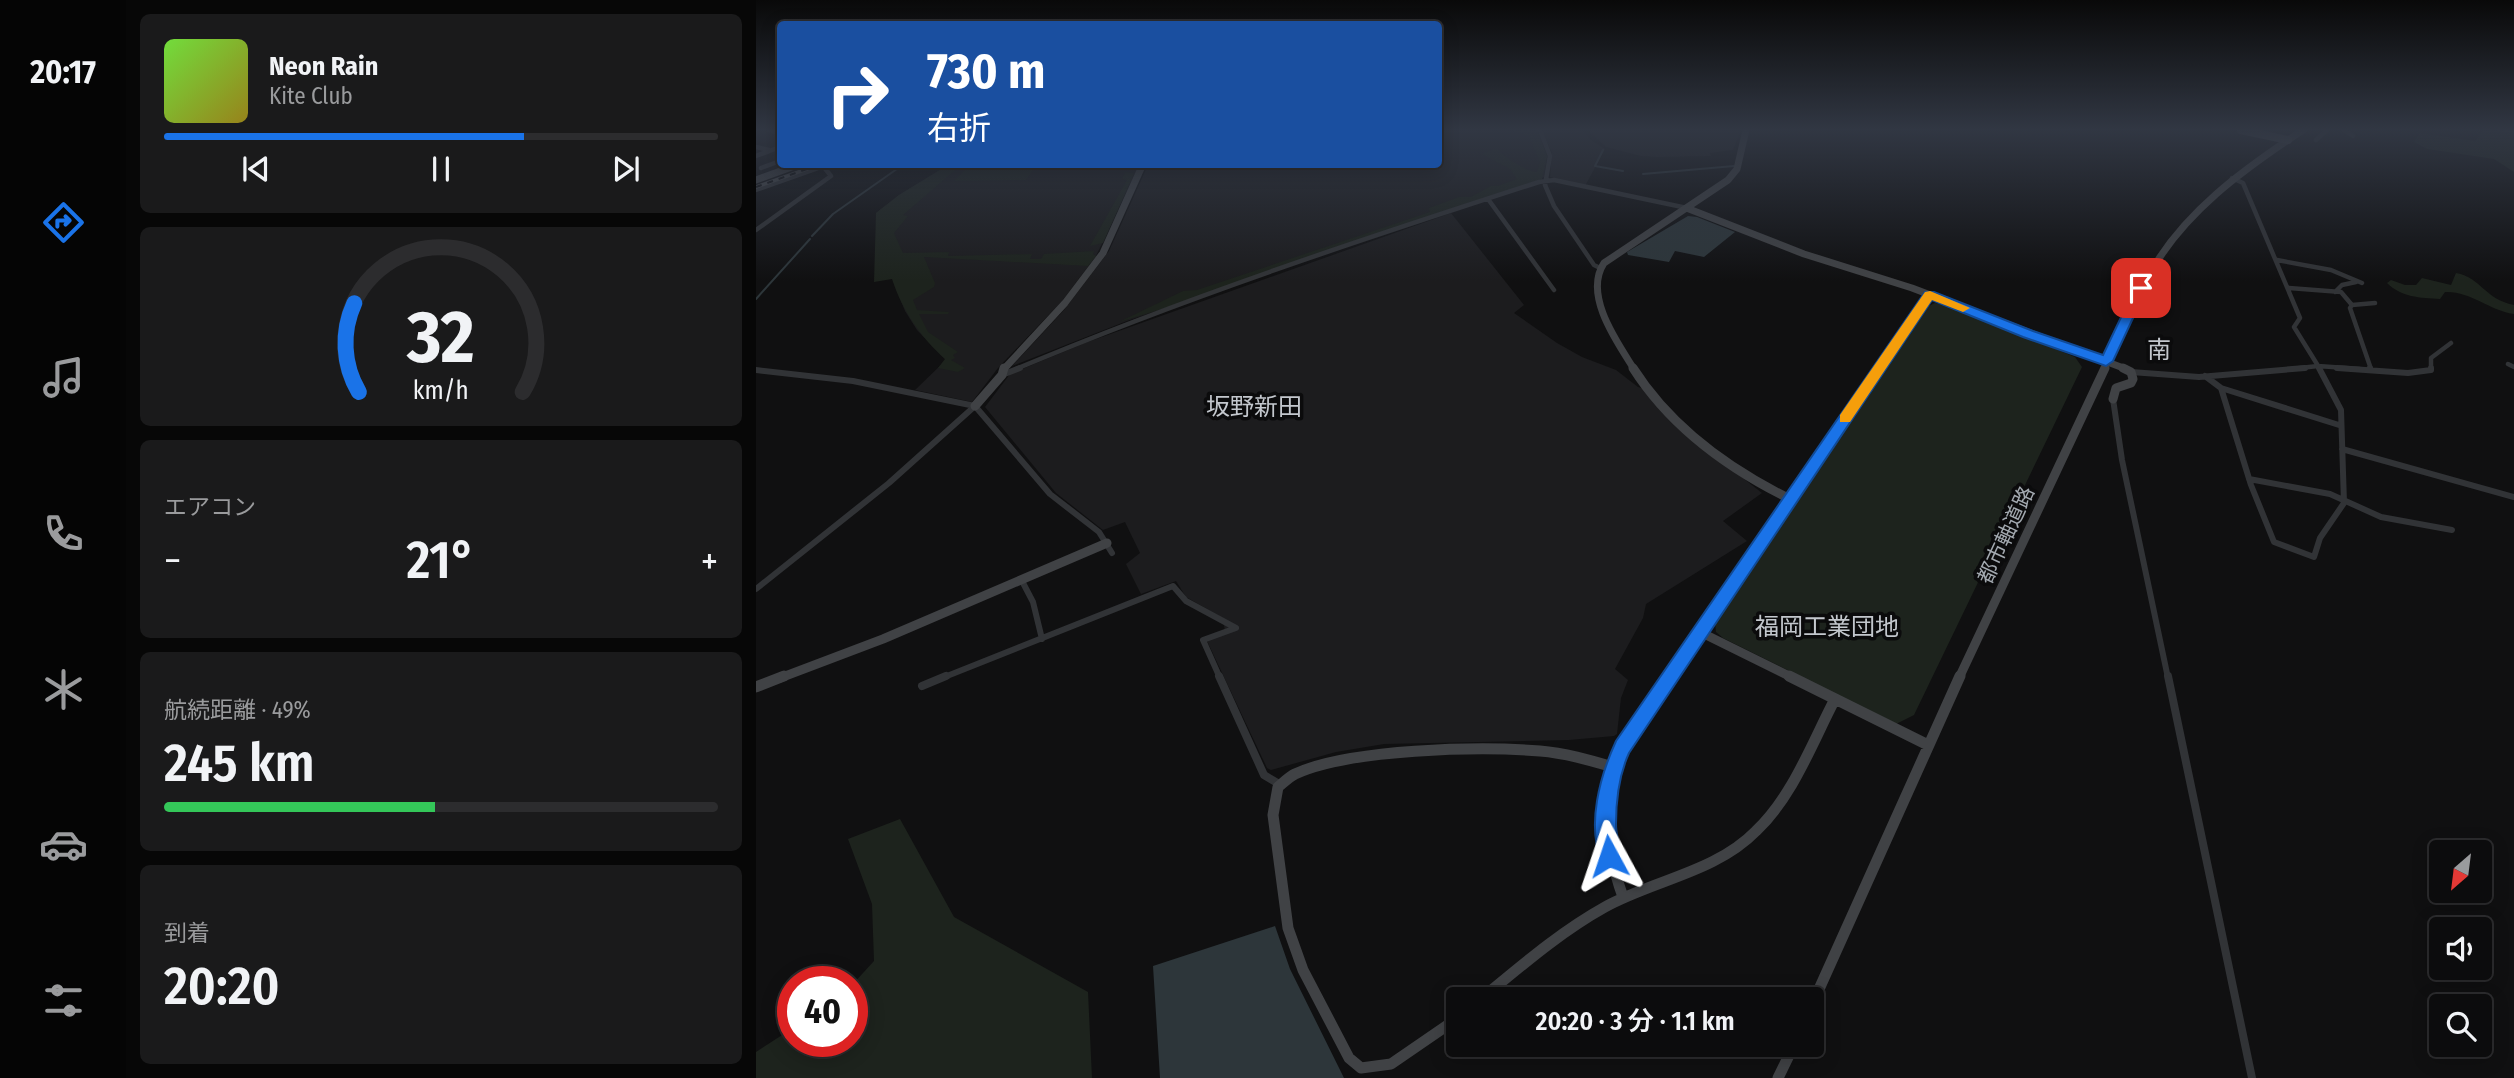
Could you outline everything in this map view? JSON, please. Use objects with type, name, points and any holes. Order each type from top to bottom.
[{"type":"street","points":[[756,190],[783,180]]},
{"type":"street","points":[[756,230],[825,180]]},
{"type":"street","points":[[756,589],[889,483],[975,406],[1002,375],[1004,368],[1065,303],[1103,253],[1136,180]]},
{"type":"street","points":[[1002,375],[1099,334],[1406,225],[1545,180]]},
{"type":"street","points":[[1546,180],[1545,185],[1554,206],[1594,265],[1600,268]]},
{"type":"street","points":[[1548,180],[1689,209],[1813,257],[1930,295],[2131,372],[2206,376],[2318,366],[2408,373],[2431,370],[2431,358],[2451,343]]},
{"type":"street","points":[[1725,180],[1689,209],[1611,258],[1600,268],[1596,285],[1612,335],[1632,368],[1673,416],[1740,473],[1790,499]]},
{"type":"street","name":"都市軸道路","points":[[1820,987],[1928,745],[2044,502],[2106,361],[2159,256],[2192,215],[2230,180]]},
{"type":"street","points":[[2221,388],[2249,479],[2276,545],[2314,557],[2320,538],[2344,499],[2339,425],[2341,410],[2294,327],[2300,318],[2289,288],[2244,183],[2238,180]]},
{"type":"street","points":[[1488,199],[1554,290]]},
{"type":"street","points":[[2277,260],[2331,270],[2362,283],[2342,285],[2335,292]]},
{"type":"street","points":[[2289,288],[2341,292],[2352,304],[2375,303]]},
{"type":"street","points":[[1623,897],[1611,864],[1607,842],[1607,796],[1613,767],[1622,747],[1930,295]]},
{"type":"street","points":[[2352,304],[2350,308],[2353,321],[2371,370]]},
{"type":"street","points":[[756,370],[853,381],[975,406],[1049,494],[1084,519],[1110,548],[756,687]]},
{"type":"street","points":[[2131,372],[2131,383],[2116,388],[2113,399],[2122,460],[2252,1078]]},
{"type":"street","points":[[2206,376],[2221,388],[2339,425]]},
{"type":"street","points":[[2342,449],[2514,497]]},
{"type":"street","points":[[2249,479],[2344,499],[2381,517],[2452,530]]},
{"type":"street","points":[[1022,581],[1033,602],[1042,639]]},
{"type":"street","points":[[922,686],[1173,586],[1186,601],[1236,628],[1203,640],[1264,775],[1279,784]]},
{"type":"street","points":[[1700,632],[1928,745]]},
{"type":"street","points":[[1496,987],[1539,951],[1623,897],[1724,855],[1756,833],[1778,804],[1835,699]]},
{"type":"street","points":[[1446,1026],[1391,1064],[1370,1069],[1361,1068],[1349,1058],[1297,955],[1288,926],[1273,808],[1279,784],[1292,774],[1323,766],[1408,753],[1523,750],[1567,755],[1613,767]]},
{"type":"street","points":[[1779,1078],[1789,1057]]},
{"type":"shaded area","points":[[923,180],[1132,180],[1096,256],[1063,300],[998,368],[972,402],[915,390],[946,360],[917,330],[905,311],[893,281],[889,255],[876,213]]},
{"type":"shaded area","points":[[923,180],[943,180],[903,215],[908,216],[894,233],[903,253],[949,252],[948,256],[1032,254],[1030,259],[1041,259],[1044,254],[1094,251],[1096,256],[1088,266],[924,257],[935,283],[934,287],[913,300],[917,310],[949,312],[919,314],[928,332],[958,352],[951,360],[965,368],[958,372],[938,368],[945,359],[913,323],[892,279],[874,282],[876,213]]},
{"type":"shaded area","points":[[1127,180],[1131,180],[1103,243],[1090,246]]},
{"type":"shaded area","points":[[1141,180],[1534,180],[1127,321],[1012,366],[1064,310],[1109,251]]},
{"type":"shaded area","points":[[1513,180],[1538,180],[1119,322],[1183,291],[1197,290],[1430,212],[1429,208],[1459,197],[1471,197],[1491,186]]},
{"type":"shaded area","points":[[1563,180],[1588,180],[1585,186]]},
{"type":"shaded area","points":[[1451,213],[1524,305],[1514,313],[1557,343],[1582,357],[1616,370],[1638,387],[1645,389],[1673,423],[1762,493],[1723,521],[1747,541],[1646,604],[1643,618],[1615,669],[1628,680],[1621,698],[1617,734],[1614,736],[1569,740],[1384,744],[1336,752],[1271,770],[1267,768],[1207,641],[1225,632],[1223,618],[1186,597],[1176,581],[1141,594],[1126,564],[1140,553],[1125,522],[1103,530],[1056,493],[985,407],[1010,374],[1085,343]]},
{"type":"shaded area","points":[[1688,216],[1735,232],[1704,257],[1675,251],[1669,262],[1628,255],[1627,252]]},
{"type":"shaded area","points":[[2456,273],[2472,279],[2496,298],[2514,305],[2514,314],[2463,294],[2445,292],[2440,299],[2418,297],[2398,291],[2387,283],[2391,280],[2405,285],[2416,285],[2422,278],[2451,285]]},
{"type":"shaded area","points":[[1935,303],[1949,306],[2075,357],[2082,367],[1914,715],[1896,724],[1723,638],[1716,632],[1715,623],[1927,307]]},
{"type":"shaded area","points":[[900,819],[954,917],[1088,992],[1092,1078],[756,1078],[756,1052],[777,1038],[777,1057],[868,1057],[868,968],[874,961],[872,904],[848,839]]},
{"type":"shaded area","points":[[1275,926],[1290,969],[1344,1078],[1160,1078],[1153,966]]},
{"type":"waterway","points":[[812,236],[833,214],[881,180]]},
{"type":"waterway","points":[[756,299],[810,239]]},
{"type":"railway","points":[[756,187],[775,180]]},
{"type":"slow traffic","points":[[1845,418],[1930,295],[1963,308]]},
{"type":"district","name":"南","points":[[2159,350]]},
{"type":"district","name":"坂野新田","points":[[1254,407]]},
{"type":"district","name":"福岡工業団地","points":[[1827,627]]},
{"type":"route","points":[[1609,856],[1607,796],[1613,767],[1622,747],[1930,295],[2046,341],[2106,361],[2141,288]]}]
